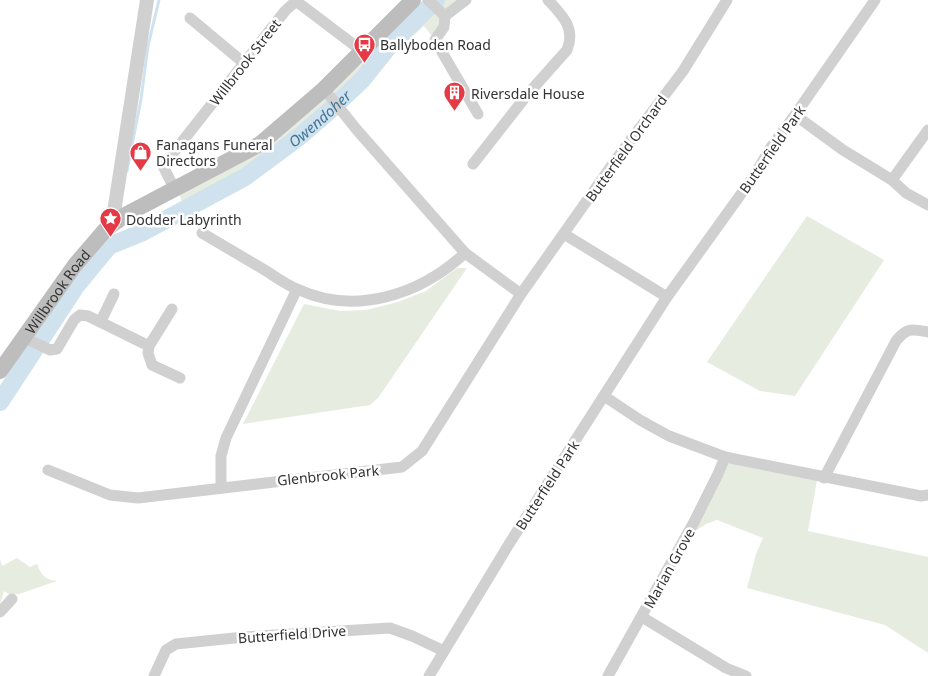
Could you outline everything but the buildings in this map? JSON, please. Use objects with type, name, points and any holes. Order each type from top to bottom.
[{"type":"main road","points":[[124,216],[260,144],[324,89],[362,51],[430,5]]},
{"type":"main road","name":"Willbrook Road","points":[[0,372],[33,342],[75,265],[106,229],[124,216]]},
{"type":"street","points":[[106,229],[114,212],[118,192],[147,0]]},
{"type":"street","name":"Willbrook Street","points":[[175,190],[160,170],[285,11],[296,0],[362,51]]},
{"type":"street","points":[[466,0],[430,5],[444,27],[436,40],[478,114]]},
{"type":"street","points":[[473,164],[527,95],[567,50],[571,41],[568,24],[548,0]]},
{"type":"street","name":"Butterfield Orchard","points":[[522,294],[617,158],[683,71],[727,0]]},
{"type":"street","name":"Butterfield Park","points":[[430,676],[488,577],[667,297],[754,176],[771,147],[875,0]]},
{"type":"street","points":[[190,18],[245,64]]},
{"type":"street","points":[[324,89],[465,254],[522,294]]},
{"type":"street","points":[[795,115],[843,150],[892,180],[906,193],[928,205]]},
{"type":"street","points":[[892,180],[928,130]]},
{"type":"street","points":[[118,192],[124,216]]},
{"type":"street","points":[[202,233],[297,289],[337,301],[361,302],[396,296],[425,283],[465,254]]},
{"type":"street","points":[[564,234],[667,297]]},
{"type":"street","points":[[221,487],[221,456],[226,438],[297,289]]},
{"type":"street","points":[[101,321],[114,294]]},
{"type":"street","name":"Glenbrook Park","points":[[48,470],[110,495],[138,498],[402,467],[422,451],[522,294]]},
{"type":"street","points":[[172,308],[150,346],[148,353],[152,365],[180,378]]},
{"type":"street","points":[[33,342],[50,350],[57,349],[74,320],[80,315],[101,321],[150,346]]},
{"type":"street","points":[[824,478],[896,341],[903,332],[912,329],[928,332]]},
{"type":"street","points":[[604,396],[640,420],[669,436],[725,457],[921,496],[928,494]]},
{"type":"street","name":"Marian Grove","points":[[608,676],[694,522],[725,457]]},
{"type":"street","points":[[0,612],[12,599]]},
{"type":"street","points":[[642,617],[726,668],[746,676]]},
{"type":"street","name":"Butterfield Drive","points":[[154,676],[166,650],[176,644],[244,637],[390,628],[412,636],[444,652]]},
{"type":"shaded area","points":[[425,0],[466,0],[454,11],[435,40],[424,26],[299,137],[245,177],[185,209],[177,189],[331,92],[342,78],[362,63]]},
{"type":"shaded area","points":[[807,216],[884,260],[795,396],[760,391],[707,362]]},
{"type":"shaded area","points":[[457,268],[467,268],[378,398],[370,405],[243,424],[304,304],[340,311],[366,310],[398,302],[426,291]]},
{"type":"shaded area","points":[[726,463],[817,480],[808,531],[928,557],[928,653],[885,625],[747,588],[756,554],[763,538],[717,520],[695,531]]},
{"type":"shaded area","points":[[17,558],[30,567],[37,564],[44,576],[57,581],[19,594],[10,595],[4,591],[0,604],[0,559],[2,566]]},
{"type":"waterway","points":[[127,171],[141,99],[148,46],[159,0]]},
{"type":"waterway","name":"Owendoher","points":[[0,402],[76,286],[109,246],[141,233],[245,177],[299,137],[362,80],[390,45],[436,0]]},
{"type":"place","name":"Ballyboden Road","points":[[364,63]]},
{"type":"place","name":"Riversdale House","points":[[455,112]]},
{"type":"place","name":"Fanagans Funeral Directors","points":[[140,171]]},
{"type":"place","name":"Dodder Labyrinth","points":[[110,238]]}]
